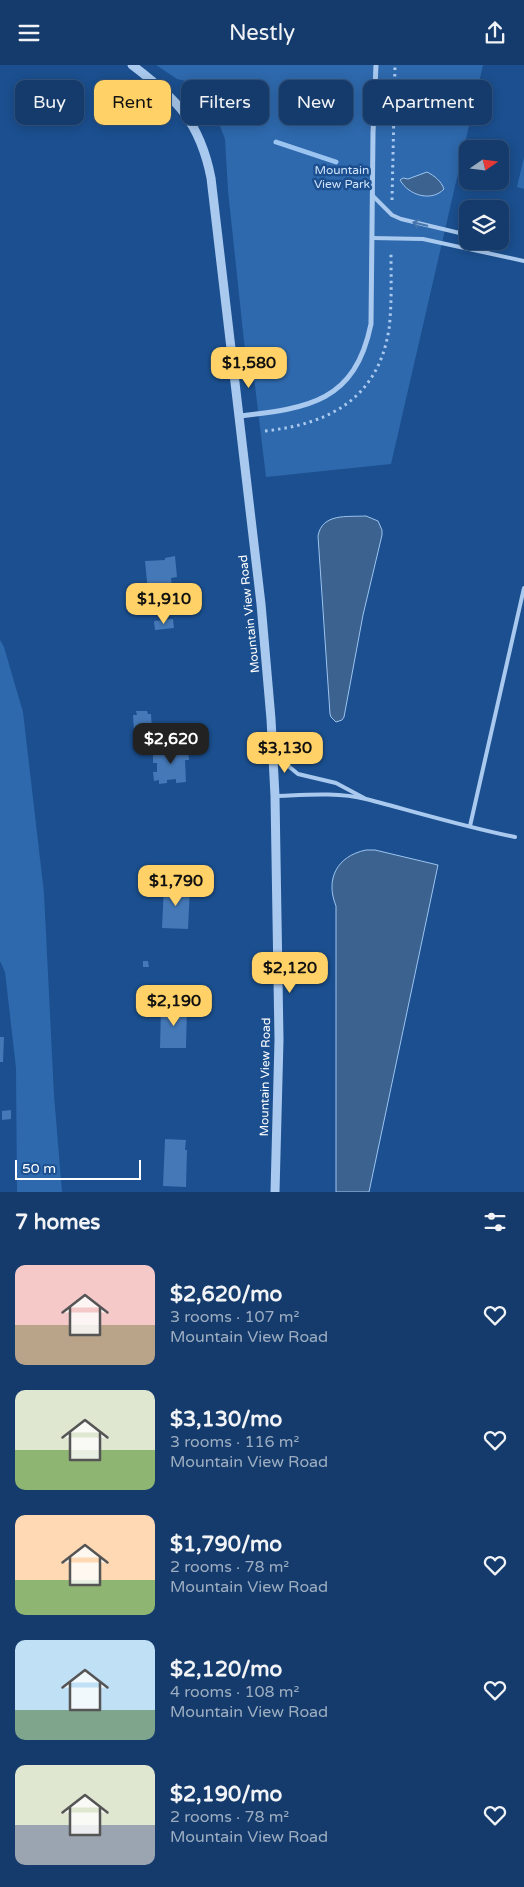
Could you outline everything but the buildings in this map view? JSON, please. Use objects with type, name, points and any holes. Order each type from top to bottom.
[{"type":"street","name":"Mountain View Road","points":[[132,65],[161,87],[181,108],[196,130],[207,156],[211,178],[267,662],[275,796],[279,1040],[274,1192]]},
{"type":"street","points":[[240,416],[302,407],[315,402],[338,388],[355,369],[367,344],[371,324],[376,65]]},
{"type":"lane","points":[[372,195],[392,215],[401,219],[459,233]]},
{"type":"lane","points":[[372,238],[423,239],[524,261]]},
{"type":"lane","points":[[470,826],[524,588]]},
{"type":"lane","points":[[272,753],[286,767],[298,774],[336,783],[366,799]]},
{"type":"lane","points":[[275,796],[329,795],[366,799],[515,837]]},
{"type":"path","points":[[392,206],[393,97],[396,65]]},
{"type":"green space","name":"Mountain View Park","points":[[156,65],[483,65],[480,80],[363,80],[363,125],[469,125],[466,140],[459,140],[459,169],[391,464],[266,477],[253,369],[247,369],[228,191],[225,139],[220,125],[269,125],[269,80],[177,79]]},
{"type":"green space","points":[[524,157],[524,189],[517,187]]},
{"type":"green space","points":[[0,640],[4,647],[23,712],[44,893],[54,1095],[62,1192],[17,1192],[16,1068],[5,972],[0,961]]},
{"type":"shaded area","points":[[427,172],[433,175],[443,186],[444,189],[439,193],[427,196],[415,193],[404,186],[400,180],[403,178],[408,179]]},
{"type":"shaded area","points":[[366,516],[378,521],[382,535],[363,615],[344,717],[336,722],[330,714],[318,536],[320,529],[330,520]]},
{"type":"shaded area","points":[[366,850],[375,850],[438,865],[369,1192],[336,1192],[336,906],[332,887],[336,870],[341,863],[348,857]]},
{"type":"waterway","points":[[276,142],[336,162]]}]
